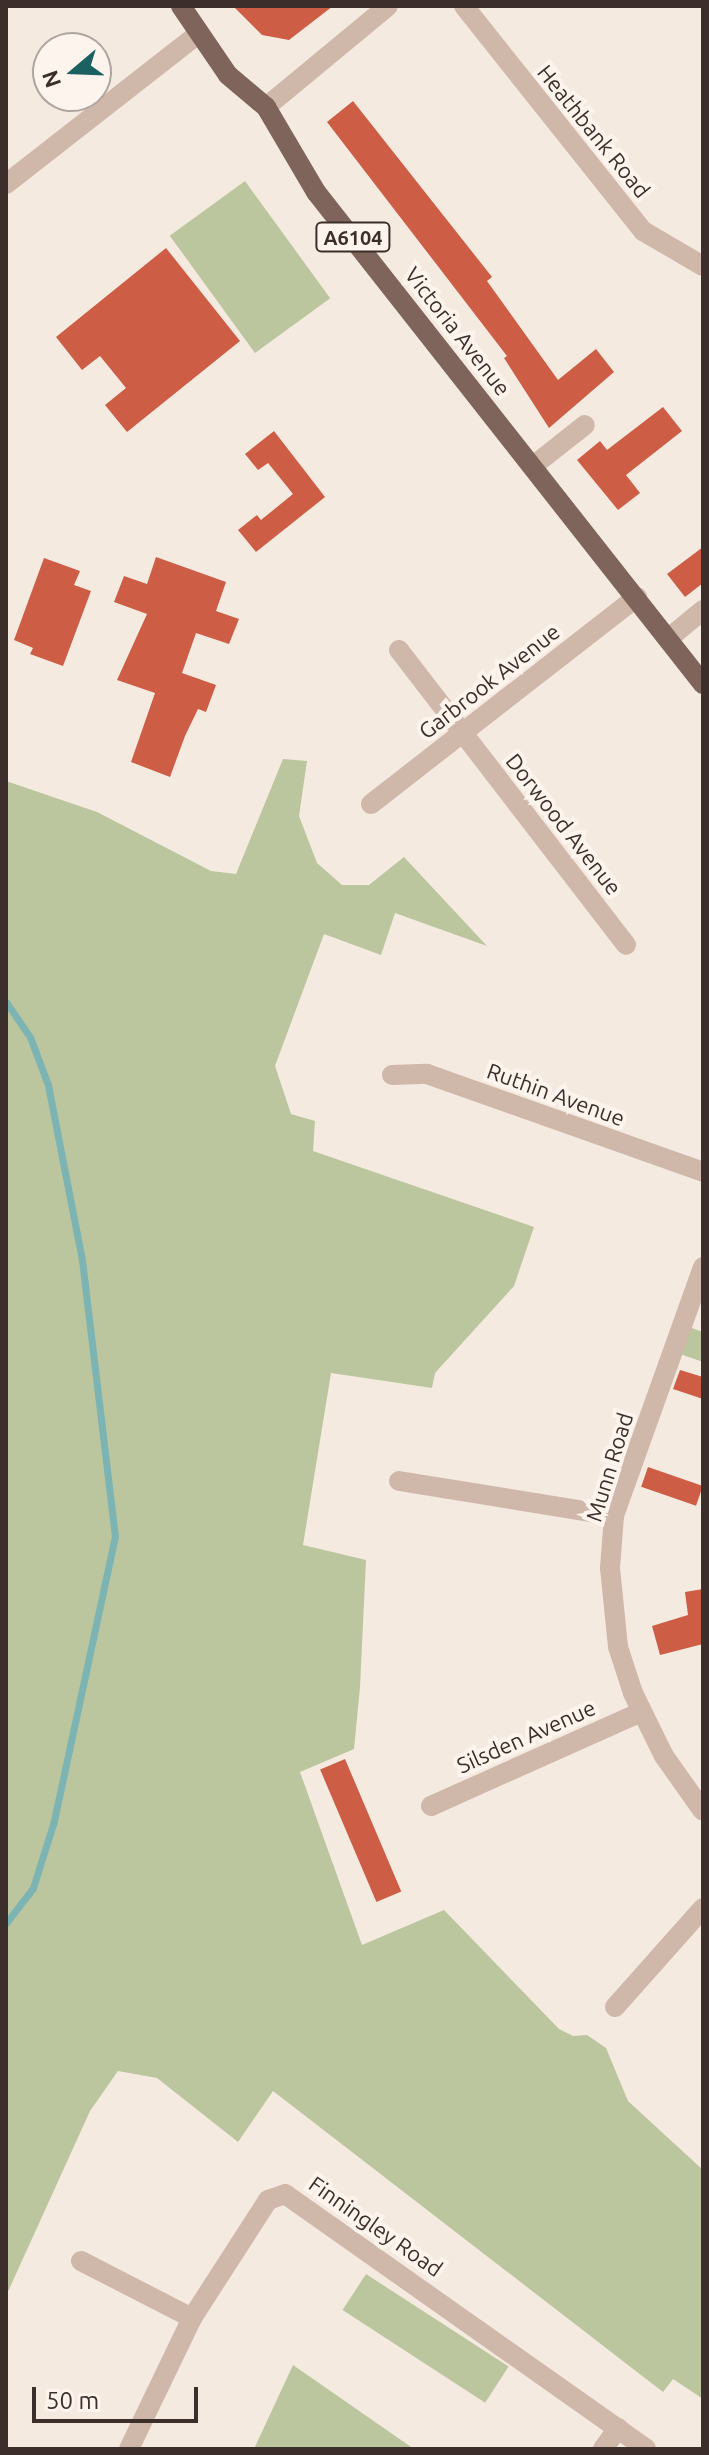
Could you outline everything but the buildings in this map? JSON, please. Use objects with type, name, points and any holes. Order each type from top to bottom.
[{"type":"main road","name":"Victoria Avenue","points":[[181,6],[197,35],[228,75],[266,107],[316,192],[703,684]]},
{"type":"street","points":[[266,107],[388,6]]},
{"type":"street","name":"Heathbank Road","points":[[464,6],[643,231],[703,266]]},
{"type":"street","points":[[6,184],[197,35]]},
{"type":"street","points":[[533,466],[585,425]]},
{"type":"street","name":"Garbrook Avenue","points":[[371,804],[637,597]]},
{"type":"street","points":[[669,638],[703,610]]},
{"type":"street","name":"Dorwood Avenue","points":[[399,650],[626,945]]},
{"type":"street","name":"Ruthin Avenue","points":[[392,1075],[427,1074],[703,1172]]},
{"type":"street","name":"Munn Road","points":[[703,1267],[614,1516],[610,1568],[614,1626],[641,1712],[703,1811]]},
{"type":"street","points":[[399,1481],[614,1516]]},
{"type":"street","name":"Silsden Avenue","points":[[431,1806],[641,1712]]},
{"type":"street","points":[[615,2007],[703,1908]]},
{"type":"street","name":"Finningley Road","points":[[129,2449],[192,2318],[268,2200],[292,2195],[646,2449]]},
{"type":"street","points":[[81,2261],[192,2318]]},
{"type":"street","points":[[603,2449],[618,2428]]},
{"type":"green space","points":[[245,181],[330,298],[255,353],[170,236]]},
{"type":"green space","points":[[283,759],[307,761],[299,816],[317,863],[342,885],[369,885],[404,857],[487,946],[395,913],[381,955],[324,934],[275,1066],[291,1114],[315,1121],[313,1151],[534,1227],[514,1286],[435,1373],[432,1388],[331,1373],[303,1545],[366,1560],[360,1687],[354,1749],[300,1772],[362,1945],[444,1910],[559,2029],[573,2036],[587,2035],[606,2048],[628,2101],[703,2170],[703,2399],[673,2379],[663,2392],[273,2091],[238,2142],[157,2078],[118,2071],[90,2111],[6,2296],[6,781],[97,812],[211,871],[236,874]]},
{"type":"green space","points":[[689,1327],[703,1332],[703,1362],[680,1354]]},
{"type":"green space","points":[[366,2274],[509,2367],[485,2403],[343,2310]]},
{"type":"green space","points":[[293,2365],[414,2449],[254,2449]]},
{"type":"waterway","points":[[6,1002],[30,1037],[48,1085],[82,1260],[115,1536],[53,1824],[33,1888],[6,1923]]}]
